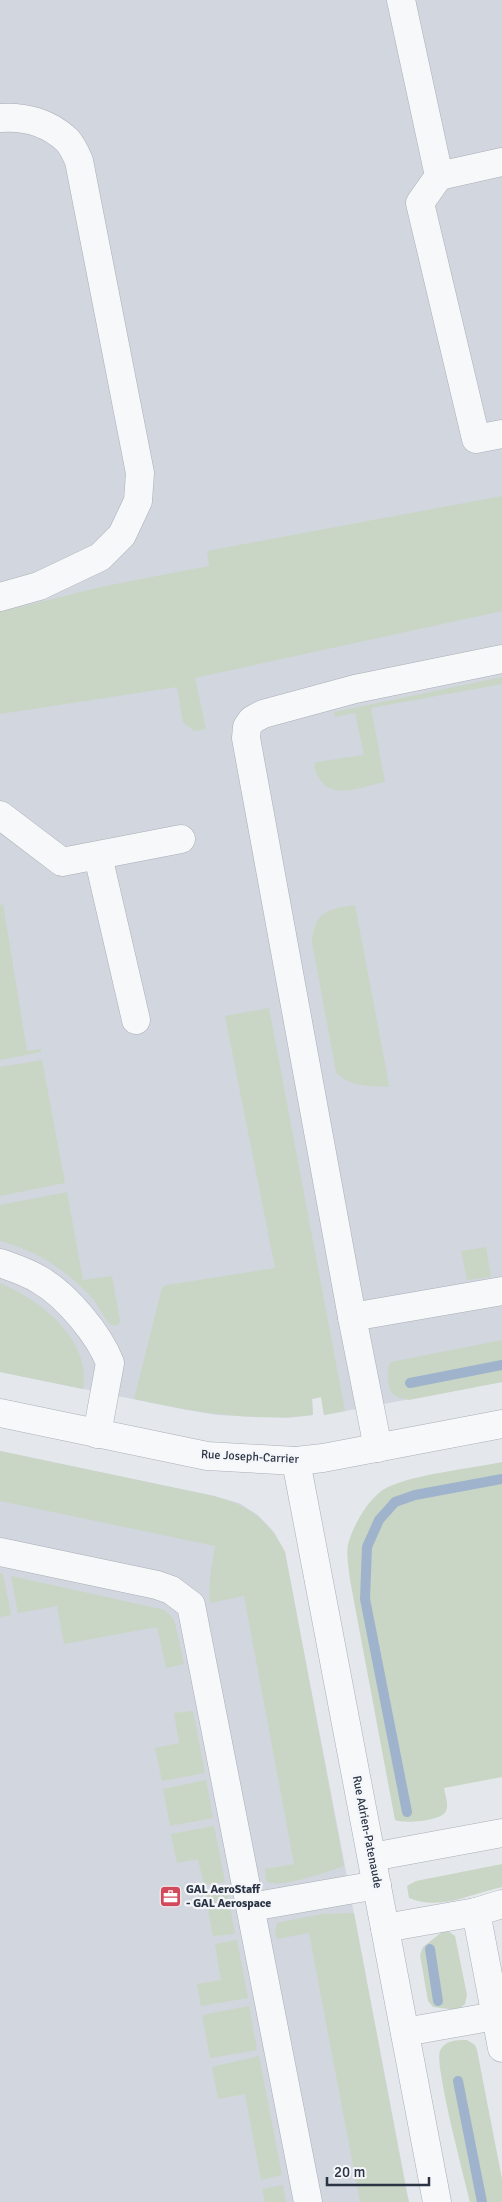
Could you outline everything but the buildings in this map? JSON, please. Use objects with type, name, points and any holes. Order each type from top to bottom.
[{"type":"street","points":[[401,0],[439,176]]},
{"type":"street","points":[[0,118],[12,117],[34,120],[52,129],[68,141],[79,161],[140,473],[138,501],[122,535],[100,557],[39,586],[0,597]]},
{"type":"street","points":[[502,162],[439,176],[420,203],[476,439],[502,434]]},
{"type":"street","points":[[378,1448],[267,860],[246,738],[247,727],[252,720],[263,714],[301,702],[502,659]]},
{"type":"street","points":[[0,815],[62,862],[181,839]]},
{"type":"street","points":[[98,856],[136,1020]]},
{"type":"street","points":[[0,1263],[22,1270],[41,1280],[58,1294],[96,1336],[106,1353],[110,1363],[97,1434]]},
{"type":"street","points":[[352,1317],[502,1291]]},
{"type":"street","name":"Rue Joseph-Carrier","points":[[0,1413],[207,1456],[296,1462],[502,1424]]},
{"type":"street","name":"Rue Adrien-Patenaude","points":[[296,1462],[436,2202]]},
{"type":"street","points":[[0,1552],[157,1585],[171,1590],[191,1605],[308,2202]]},
{"type":"street","points":[[372,1857],[502,1833]]},
{"type":"street","points":[[251,1907],[377,1885]]},
{"type":"street","points":[[385,1928],[476,1912],[502,1904]]},
{"type":"street","points":[[476,1912],[502,2048]]},
{"type":"street","points":[[404,2032],[495,2016]]},
{"type":"shaded area","points":[[0,0],[502,0],[502,1382],[324,1415],[321,1397],[312,1399],[313,1415],[288,1418],[217,1415],[0,1372]]},
{"type":"shaded area","points":[[0,1451],[214,1496],[239,1503],[258,1515],[274,1532],[285,1552],[409,2202],[0,2202]]},
{"type":"green space","points":[[502,496],[502,611],[195,678],[206,729],[194,731],[183,722],[177,687],[0,714],[0,612],[105,586],[209,566],[207,551]]},
{"type":"green space","points":[[502,677],[502,684],[371,708],[385,782],[343,791],[334,790],[326,786],[319,779],[314,767],[316,762],[364,755],[355,713],[335,717],[334,712]]},
{"type":"green space","points":[[3,904],[27,1051],[41,1049],[41,1052],[0,1060],[0,905]]},
{"type":"green space","points":[[355,905],[389,1087],[354,1083],[347,1081],[336,1072],[312,942],[313,932],[324,913]]},
{"type":"green space","points":[[269,1008],[345,1411],[324,1415],[321,1397],[312,1399],[313,1415],[290,1417],[200,1412],[134,1399],[162,1287],[275,1268],[225,1016]]},
{"type":"green space","points":[[42,1060],[65,1183],[0,1196],[0,1067]]},
{"type":"green space","points":[[67,1192],[83,1280],[112,1276],[120,1321],[118,1325],[114,1326],[107,1321],[93,1299],[73,1279],[51,1263],[26,1250],[0,1241],[0,1205]]},
{"type":"green space","points":[[486,1247],[491,1277],[467,1280],[461,1251]]},
{"type":"green space","points":[[0,1283],[16,1290],[46,1311],[71,1338],[79,1354],[83,1371],[83,1389],[0,1372]]},
{"type":"green space","points":[[502,1340],[502,1382],[409,1400],[396,1396],[391,1391],[388,1383],[388,1373],[391,1362]]},
{"type":"green space","points":[[0,1451],[214,1496],[247,1509],[271,1530],[285,1552],[344,1866],[292,1882],[272,1883],[266,1881],[265,1869],[294,1864],[244,1596],[210,1603],[210,1581],[215,1546],[0,1501]]},
{"type":"green space","points":[[502,1462],[502,1777],[444,1788],[447,1808],[438,1817],[414,1822],[395,1820],[350,1580],[347,1553],[350,1538],[357,1521],[373,1498],[386,1488],[426,1475]]},
{"type":"green space","points":[[0,1573],[3,1574],[11,1615],[0,1617]]},
{"type":"green space","points":[[11,1576],[165,1610],[174,1619],[184,1664],[166,1668],[157,1627],[64,1644],[57,1606],[18,1613]]},
{"type":"green space","points":[[193,1711],[205,1773],[162,1781],[155,1748],[179,1743],[174,1713]]},
{"type":"green space","points":[[206,1780],[213,1818],[170,1826],[163,1789]]},
{"type":"green space","points":[[214,1826],[225,1882],[204,1885],[198,1859],[177,1863],[171,1834]]},
{"type":"green space","points":[[502,1864],[502,1887],[444,1902],[421,1902],[409,1898],[407,1886],[416,1881]]},
{"type":"green space","points":[[227,1890],[235,1934],[213,1936],[205,1893]]},
{"type":"green space","points":[[354,1913],[409,2202],[360,2202],[309,1933],[277,1939],[275,1931],[277,1923],[281,1922],[323,1914]]},
{"type":"green space","points":[[448,1931],[455,1936],[467,1995],[465,2004],[458,2010],[433,2007],[428,2001],[420,1955],[423,1947],[442,1932]]},
{"type":"green space","points":[[237,1940],[248,1998],[201,2006],[197,1984],[221,1980],[215,1944]]},
{"type":"green space","points":[[249,2006],[257,2050],[210,2058],[202,2015]]},
{"type":"green space","points":[[467,2040],[475,2045],[477,2050],[502,2179],[502,2202],[470,2202],[441,2077],[439,2060],[442,2047],[455,2041]]},
{"type":"green space","points":[[259,2056],[282,2175],[261,2180],[245,2094],[218,2099],[212,2067]]},
{"type":"green space","points":[[283,2185],[286,2202],[265,2202],[262,2189]]},
{"type":"waterway","points":[[410,1383],[502,1365]]},
{"type":"waterway","points":[[407,1812],[365,1599],[367,1547],[379,1520],[395,1502],[415,1495],[502,1479]]},
{"type":"waterway","points":[[430,1949],[438,2001]]},
{"type":"waterway","points":[[458,2081],[482,2202]]},
{"type":"place","name":"GAL AeroStaff - GAL Aerospace","points":[[170,1896]]}]
